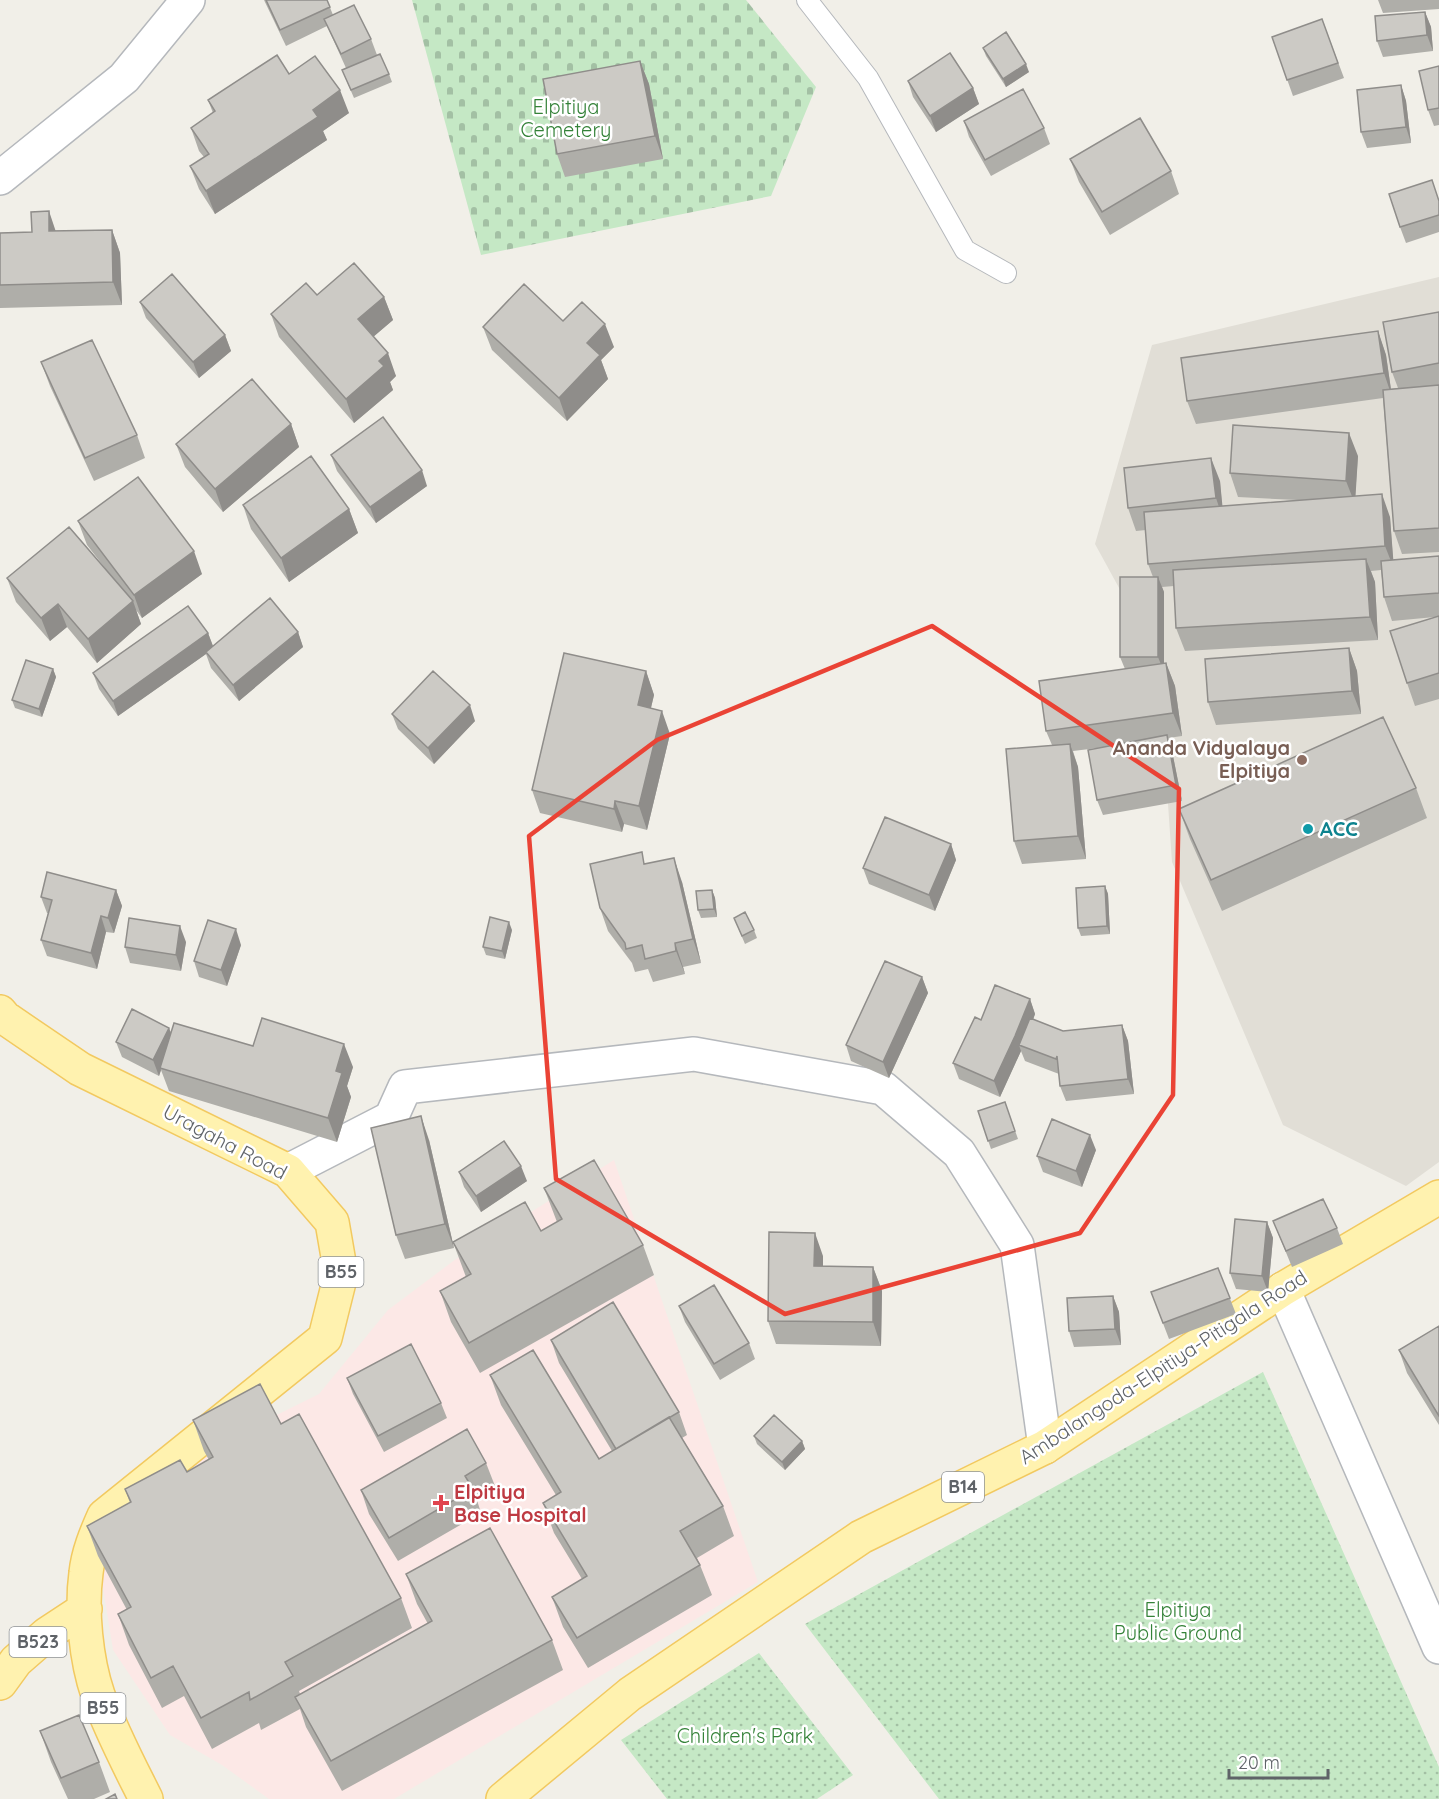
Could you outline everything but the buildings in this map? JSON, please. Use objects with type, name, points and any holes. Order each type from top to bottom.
[{"type":"main road","name":"Uragaha Road","points":[[0,1012],[5,1018],[80,1069],[288,1171],[332,1222],[341,1274],[325,1338],[104,1516],[94,1540],[86,1572],[85,1609],[88,1650],[98,1694],[117,1740],[146,1799]]},
{"type":"main road","name":"Ambalangoda-Elpitiya-Pitigala Road","points":[[503,1799],[630,1694],[861,1536],[1045,1447],[1283,1288],[1439,1197]]},
{"type":"main road","name":"B523","points":[[0,1683],[15,1661],[46,1634],[85,1609]]},
{"type":"street","points":[[0,178],[124,78],[188,0]]},
{"type":"street","points":[[288,1171],[391,1118],[405,1087],[694,1054],[883,1088],[959,1153],[1017,1245],[1045,1447]]},
{"type":"street","points":[[1283,1288],[1439,1647]]},
{"type":"lane","points":[[807,0],[868,78],[965,250],[1006,273]]},
{"type":"highlighted area","points":[[932,626],[1179,789],[1173,1095],[1080,1233],[785,1314],[556,1179],[529,836],[657,740]]},
{"type":"shaded area","name":"Ananda Vidyalaya Elpitiya","points":[[1439,277],[1439,1162],[1406,1186],[1283,1125],[1172,862],[1158,659],[1095,544],[1152,345]]},
{"type":"shaded area","name":"Elpitiya Base Hospital","points":[[614,1160],[758,1582],[394,1799],[269,1799],[222,1765],[170,1735],[113,1650],[98,1556],[204,1451],[319,1394],[388,1310],[456,1259]]},
{"type":"green space","name":"Elpitiya Cemetery","points":[[412,0],[746,0],[816,87],[771,196],[481,255]]},
{"type":"green space","name":"Elpitiya Public Ground","points":[[1263,1372],[1439,1767],[1439,1799],[939,1799],[805,1624]]},
{"type":"green space","name":"Children's Park","points":[[759,1653],[853,1775],[817,1799],[667,1799],[621,1740]]},
{"type":"place","name":"Ananda Vidyalaya Elpitiya","points":[[1302,760]]},
{"type":"place","name":"ACC","points":[[1308,829]]},
{"type":"place","name":"Elpitiya Base Hospital","points":[[441,1503]]}]
